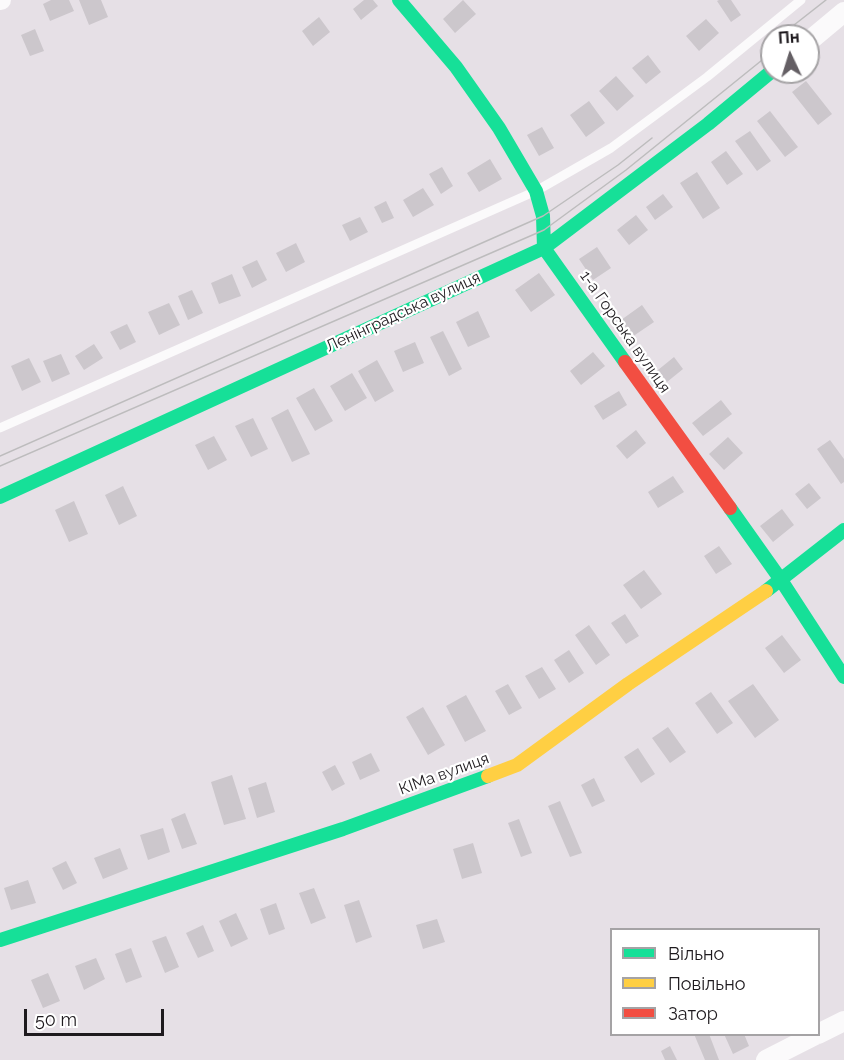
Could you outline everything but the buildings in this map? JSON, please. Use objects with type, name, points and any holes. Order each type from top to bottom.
[{"type":"street","points":[[399,0],[456,67],[499,128],[536,192],[543,216],[544,248]]},
{"type":"street","points":[[820,32],[844,12]]},
{"type":"street","name":"Ленінградська вулиця","points":[[0,497],[544,248],[708,124],[760,81]]},
{"type":"street","name":"1-а Горська вулиця","points":[[544,248],[781,580],[844,677]]},
{"type":"street","name":"КІМа вулиця","points":[[0,940],[343,829],[517,765],[628,684],[781,580],[844,530]]},
{"type":"street","points":[[820,1033],[844,1021]]},
{"type":"street","points":[[766,1060],[814,1036]]},
{"type":"lane","points":[[0,428],[536,192],[611,148],[707,77],[801,0]]},
{"type":"tram line","points":[[795,24],[826,0]]},
{"type":"tram line","points":[[0,466],[544,230],[626,170],[760,62]]},
{"type":"tram line","points":[[0,456],[543,216],[618,165],[652,138]]},
{"type":"traffic: fast","points":[[399,0],[456,67],[499,128],[536,191],[543,216],[544,248],[625,362]]},
{"type":"traffic: fast","points":[[0,497],[544,248],[708,124],[760,81]]},
{"type":"traffic: fast","points":[[730,508],[781,580],[844,677]]},
{"type":"traffic: fast","points":[[766,591],[844,530]]},
{"type":"traffic: fast","points":[[0,940],[343,829],[488,776]]},
{"type":"traffic: slow","points":[[488,776],[517,765],[628,684],[766,591]]},
{"type":"traffic: jam","points":[[625,362],[730,508]]}]
